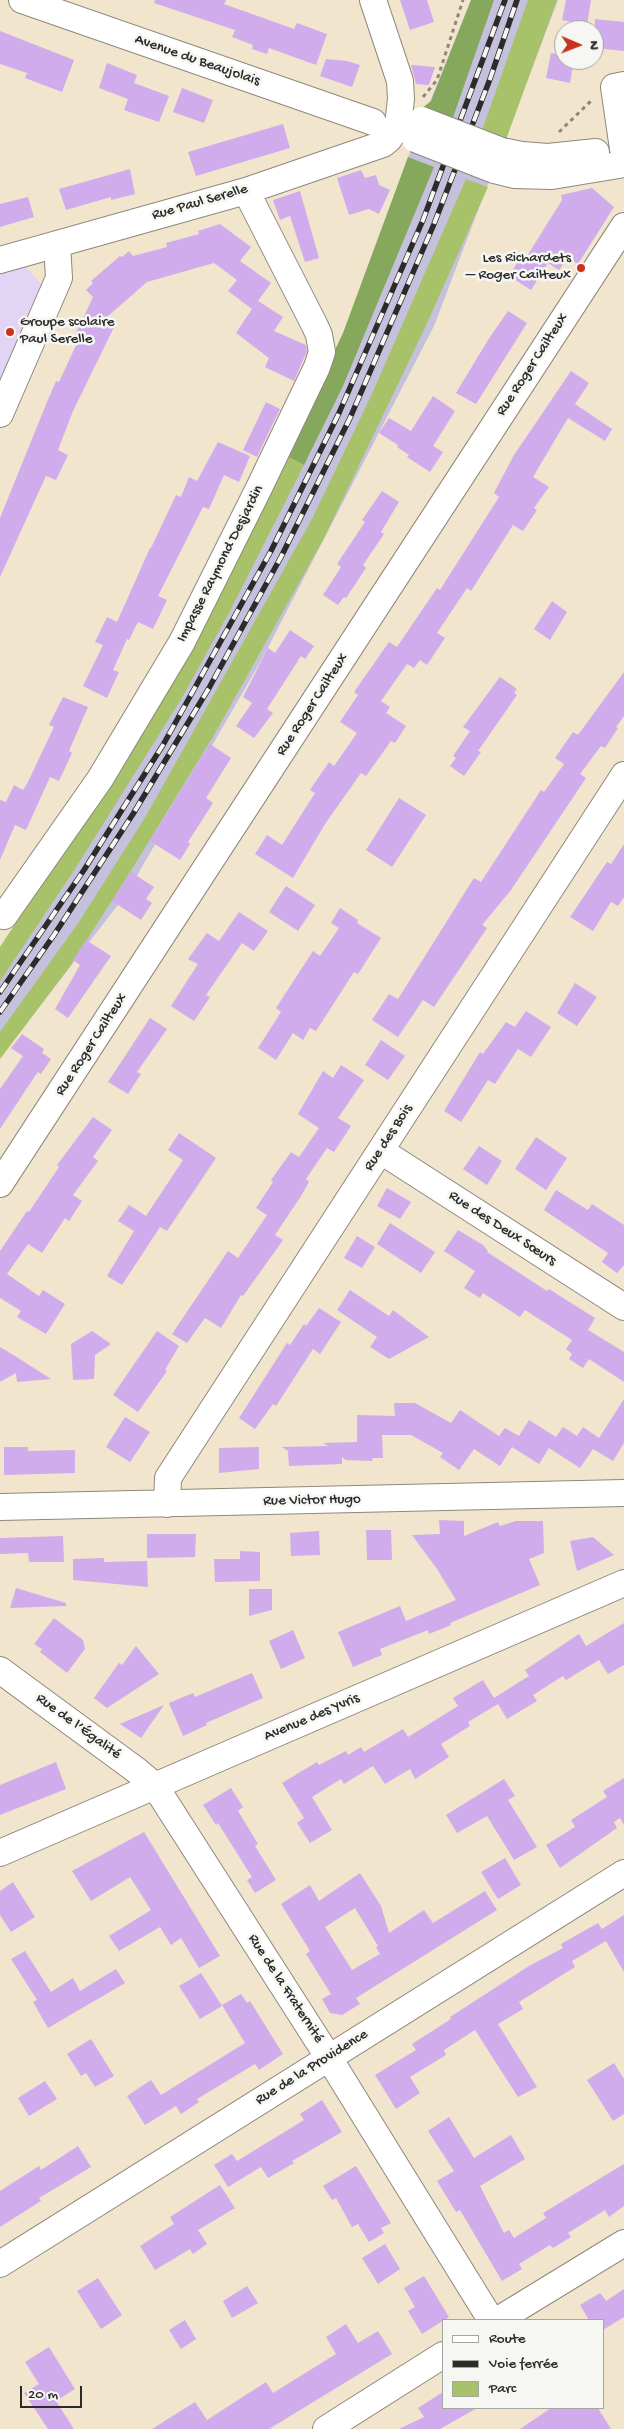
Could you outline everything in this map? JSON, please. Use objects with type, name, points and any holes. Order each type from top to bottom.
[{"type":"street","name":"Avenue du Beaujolais","points":[[22,0],[403,122]]},
{"type":"street","points":[[373,0],[400,81],[403,122],[498,160],[514,175],[552,176],[624,154]]},
{"type":"street","points":[[624,85],[614,87],[621,119],[624,154]]},
{"type":"street","name":"Rue Paul Serelle","points":[[0,260],[246,191],[383,144],[403,122]]},
{"type":"street","points":[[498,160],[539,156],[624,154]]},
{"type":"street","name":"Impasse Raymond Desjardin","points":[[4,916],[100,779],[182,642],[258,490],[322,352],[319,335],[315,326],[246,191]]},
{"type":"street","name":"Rue Roger Cailteux","points":[[0,1184],[624,226]]},
{"type":"street","points":[[0,414],[59,278],[57,244]]},
{"type":"street","name":"Rue des Bois","points":[[166,1504],[168,1478],[624,775]]},
{"type":"street","name":"Rue des Deux Sœurs","points":[[381,1151],[624,1307]]},
{"type":"street","name":"Rue Victor Hugo","points":[[0,1507],[624,1493]]},
{"type":"street","name":"Avenue des Yvris","points":[[0,1853],[624,1582]]},
{"type":"street","name":"Rue de l’Égalité","points":[[0,1670],[155,1786]]},
{"type":"street","name":"Rue de la Fraternité","points":[[155,1786],[329,2058],[490,2319]]},
{"type":"street","name":"Rue de la Providence","points":[[0,2264],[624,1873]]},
{"type":"street","points":[[500,2319],[624,2243]]},
{"type":"street","points":[[326,2429],[442,2356]]},
{"type":"path","points":[[403,122],[437,80],[463,0]]},
{"type":"path","points":[[539,156],[563,126],[595,98]]},
{"type":"shaded area","points":[[471,0],[558,0],[434,326],[262,659],[127,893],[0,1058],[0,948],[70,846],[319,401],[411,149]]},
{"type":"shaded area","name":"Groupe scolaire Paul Serelle","points":[[24,265],[41,284],[0,380],[0,272]]},
{"type":"green space","points":[[471,0],[494,0],[450,126],[421,109],[431,101]]},
{"type":"green space","points":[[528,0],[557,0],[504,145],[480,136]]},
{"type":"green space","points":[[408,157],[434,167],[343,386],[304,465],[285,455],[343,333]]},
{"type":"green space","points":[[466,179],[488,187],[423,332],[323,540],[214,735],[127,877],[68,969],[0,1059],[0,1032],[79,922],[146,816],[312,519],[372,394]]},
{"type":"green space","points":[[285,455],[304,465],[231,609],[180,701],[75,869],[0,981],[0,947],[129,751]]},
{"type":"building","points":[[155,0],[226,0],[224,4],[294,29],[297,23],[327,34],[316,65],[269,48],[267,54],[252,49],[253,45],[232,37],[235,30],[154,3]]},
{"type":"building","points":[[400,0],[427,0],[434,22],[410,30]]},
{"type":"building","points":[[566,0],[591,0],[588,20],[562,20]]},
{"type":"building","points":[[595,19],[624,22],[624,51],[604,49],[604,20]]},
{"type":"building","points":[[0,31],[74,60],[62,92],[25,78],[27,73],[0,64]]},
{"type":"building","points":[[551,53],[554,53],[554,70],[572,70],[570,83],[546,78]]},
{"type":"building","points":[[326,59],[347,61],[360,65],[352,87],[320,76]]},
{"type":"building","points":[[107,63],[137,75],[134,83],[169,96],[159,122],[124,110],[128,99],[99,88]]},
{"type":"building","points":[[411,65],[435,67],[429,85],[416,84]]},
{"type":"building","points":[[182,88],[213,100],[204,123],[173,112]]},
{"type":"building","points":[[283,124],[290,148],[196,176],[188,152]]},
{"type":"building","points":[[130,169],[135,194],[111,200],[111,197],[66,210],[59,189]]},
{"type":"building","points":[[361,170],[365,178],[376,175],[379,185],[390,190],[379,214],[369,209],[349,215],[337,178]]},
{"type":"building","points":[[592,188],[614,207],[578,264],[568,258],[559,270],[548,263],[531,290],[509,276],[520,258],[524,261],[562,200],[561,195]]},
{"type":"building","points":[[300,191],[319,258],[305,262],[290,216],[280,220],[273,200]]},
{"type":"building","points":[[28,197],[34,217],[0,227],[0,204]]},
{"type":"building","points":[[220,224],[251,247],[240,261],[271,283],[258,301],[283,317],[274,331],[306,345],[307,351],[294,381],[265,367],[269,358],[236,333],[252,309],[228,291],[237,280],[214,263],[147,282],[107,317],[117,321],[73,411],[58,450],[68,455],[56,480],[46,476],[0,577],[0,518],[56,381],[59,382],[78,341],[73,339],[93,297],[86,290],[93,283],[91,281],[120,256],[122,257],[129,251],[133,256],[167,247],[166,243],[199,234],[198,231]]},
{"type":"building","points":[[508,311],[527,323],[476,404],[456,393]]},
{"type":"building","points":[[571,371],[589,383],[575,404],[612,429],[605,441],[568,418],[533,477],[549,487],[534,508],[537,510],[523,531],[513,525],[471,591],[467,588],[437,633],[445,638],[427,665],[420,660],[414,668],[407,664],[381,701],[390,707],[386,713],[406,726],[395,743],[391,741],[366,776],[361,773],[325,824],[293,878],[255,854],[267,835],[282,845],[315,793],[310,790],[329,762],[334,766],[357,733],[340,722],[358,695],[354,692],[389,642],[397,647],[437,588],[440,590],[499,497],[494,493],[514,455]]},
{"type":"building","points":[[433,396],[455,411],[433,446],[443,452],[430,472],[407,457],[409,455],[397,447],[398,445],[379,433],[389,418],[411,431]]},
{"type":"building","points":[[266,402],[280,409],[257,457],[243,450]]},
{"type":"building","points":[[218,442],[250,456],[239,482],[224,475],[209,509],[203,507],[158,596],[167,600],[153,629],[138,622],[129,640],[127,639],[113,670],[119,672],[107,698],[83,686],[103,645],[95,642],[107,617],[117,622],[176,495],[181,497],[189,477],[197,481]]},
{"type":"building","points":[[382,491],[399,502],[381,532],[384,534],[363,565],[366,568],[346,598],[344,597],[338,605],[323,595],[341,567],[337,564],[365,522],[362,520]]},
{"type":"building","points":[[552,601],[567,612],[550,640],[534,629]]},
{"type":"building","points":[[290,630],[314,646],[305,659],[301,656],[267,709],[273,713],[254,738],[236,726],[252,703],[243,697],[268,648],[275,653]]},
{"type":"building","points":[[624,672],[624,716],[616,727],[618,728],[605,748],[601,746],[580,774],[586,778],[511,890],[482,925],[487,928],[434,1007],[423,1000],[398,1037],[372,1020],[389,994],[398,999],[474,878],[481,882],[541,790],[544,792],[564,764],[555,758],[573,732],[578,735]]},
{"type":"building","points":[[500,677],[517,689],[514,693],[517,695],[478,751],[481,752],[464,776],[450,766],[456,758],[453,756],[470,731],[463,727]]},
{"type":"building","points":[[63,697],[88,707],[69,751],[72,753],[59,781],[50,777],[26,830],[15,825],[0,860],[0,800],[6,802],[14,785],[23,790],[27,784],[54,727],[49,725]]},
{"type":"building","points":[[210,744],[231,758],[206,798],[213,803],[188,842],[190,844],[180,860],[150,841]]},
{"type":"building","points":[[399,798],[426,815],[392,867],[366,850]]},
{"type":"building","points":[[624,844],[624,897],[618,906],[611,902],[593,931],[570,917],[607,862],[611,864]]},
{"type":"building","points":[[131,872],[154,887],[146,899],[152,903],[141,920],[112,901]]},
{"type":"building","points":[[286,886],[315,905],[298,931],[269,912]]},
{"type":"building","points":[[340,908],[358,920],[357,923],[381,938],[358,974],[354,972],[316,1031],[310,1028],[303,1040],[293,1033],[276,1060],[258,1048],[281,1012],[276,1008],[313,951],[320,956],[339,928],[331,923]]},
{"type":"building","points":[[239,912],[268,931],[254,951],[242,943],[206,995],[210,997],[194,1021],[171,1006],[198,964],[188,959],[207,933],[219,941]]},
{"type":"building","points":[[86,940],[111,956],[68,1018],[55,1009],[80,965],[73,960]]},
{"type":"building","points":[[575,983],[597,997],[577,1026],[557,1013]]},
{"type":"building","points":[[526,1011],[551,1027],[531,1057],[518,1049],[495,1084],[488,1080],[461,1122],[444,1111],[480,1052],[483,1054],[506,1022],[515,1027]]},
{"type":"building","points":[[150,1018],[167,1029],[137,1072],[141,1074],[128,1094],[108,1082]]},
{"type":"building","points":[[22,1034],[44,1049],[42,1053],[51,1059],[41,1074],[38,1072],[0,1129],[0,1089],[23,1056],[11,1048]]},
{"type":"building","points":[[381,1040],[405,1056],[388,1080],[365,1065]]},
{"type":"building","points":[[341,1065],[364,1080],[338,1118],[351,1126],[334,1152],[327,1148],[306,1179],[309,1182],[275,1235],[283,1240],[243,1296],[241,1295],[221,1328],[205,1318],[187,1343],[172,1334],[228,1251],[238,1258],[267,1215],[256,1208],[273,1182],[271,1180],[291,1152],[299,1157],[319,1128],[298,1114],[323,1071],[333,1078]]},
{"type":"building","points":[[93,1117],[112,1130],[93,1157],[98,1161],[73,1195],[82,1201],[69,1221],[65,1218],[42,1253],[28,1244],[7,1274],[39,1296],[43,1290],[65,1304],[46,1334],[17,1317],[21,1311],[0,1298],[0,1251],[59,1167],[57,1165]]},
{"type":"building","points":[[179,1133],[216,1158],[167,1231],[160,1227],[122,1285],[107,1276],[134,1231],[118,1221],[129,1205],[146,1216],[183,1160],[168,1150]]},
{"type":"building","points":[[536,1137],[567,1158],[546,1190],[515,1169]]},
{"type":"building","points":[[479,1146],[502,1161],[487,1185],[463,1169]]},
{"type":"building","points":[[387,1188],[411,1202],[400,1219],[377,1206]]},
{"type":"building","points":[[556,1190],[588,1210],[592,1204],[624,1225],[624,1265],[617,1273],[602,1262],[608,1253],[544,1210]]},
{"type":"building","points":[[390,1223],[435,1252],[421,1273],[377,1244]]},
{"type":"building","points":[[458,1230],[483,1245],[487,1252],[547,1291],[549,1289],[595,1318],[588,1330],[624,1352],[624,1382],[589,1359],[583,1368],[569,1359],[572,1354],[566,1349],[572,1340],[525,1310],[520,1317],[483,1293],[480,1298],[464,1288],[475,1271],[444,1251]]},
{"type":"building","points":[[357,1236],[375,1247],[362,1268],[344,1258]]},
{"type":"building","points":[[350,1290],[389,1316],[393,1310],[429,1337],[389,1359],[370,1347],[377,1337],[337,1310]]},
{"type":"building","points":[[319,1308],[341,1322],[320,1354],[313,1349],[276,1406],[273,1404],[255,1429],[239,1418],[287,1343],[290,1345],[304,1324],[306,1326]]},
{"type":"building","points":[[92,1331],[111,1344],[95,1355],[94,1379],[73,1380],[71,1344]]},
{"type":"building","points":[[157,1331],[179,1346],[165,1370],[167,1371],[138,1412],[113,1395]]},
{"type":"building","points":[[0,1347],[51,1379],[17,1382],[16,1373],[0,1382]]},
{"type":"building","points":[[624,1399],[624,1443],[613,1461],[593,1449],[580,1468],[549,1448],[539,1464],[512,1447],[500,1466],[474,1449],[459,1470],[440,1457],[443,1453],[411,1435],[382,1435],[383,1458],[373,1458],[372,1461],[346,1460],[342,1457],[342,1464],[289,1466],[288,1451],[282,1447],[328,1446],[323,1443],[357,1442],[357,1415],[395,1416],[394,1403],[415,1403],[451,1423],[460,1410],[499,1436],[505,1428],[519,1436],[529,1420],[556,1437],[563,1427],[577,1436],[583,1427],[599,1438]]},
{"type":"building","points":[[125,1417],[150,1432],[130,1462],[106,1447]]},
{"type":"building","points":[[4,1447],[28,1447],[28,1451],[75,1450],[75,1473],[4,1475]]},
{"type":"building","points":[[259,1447],[259,1469],[219,1473],[219,1448]]},
{"type":"building","points":[[439,1520],[464,1521],[464,1536],[498,1522],[500,1526],[516,1521],[543,1521],[544,1553],[529,1559],[540,1585],[450,1623],[451,1625],[429,1634],[428,1630],[380,1649],[382,1655],[353,1667],[338,1632],[400,1606],[406,1621],[456,1600],[437,1569],[412,1535],[440,1534]]},
{"type":"building","points":[[366,1530],[391,1530],[392,1560],[367,1560]]},
{"type":"building","points":[[319,1531],[320,1555],[291,1556],[290,1533]]},
{"type":"building","points":[[147,1534],[196,1534],[195,1557],[147,1558]]},
{"type":"building","points":[[63,1536],[64,1562],[29,1562],[28,1553],[0,1554],[0,1538]]},
{"type":"building","points":[[593,1537],[614,1555],[577,1571],[570,1541]]},
{"type":"building","points":[[240,1551],[260,1552],[260,1581],[215,1582],[214,1559],[240,1559]]},
{"type":"building","points":[[104,1558],[104,1562],[147,1561],[148,1587],[73,1580],[73,1559]]},
{"type":"building","points":[[16,1588],[66,1603],[66,1606],[10,1608]]},
{"type":"building","points":[[249,1589],[272,1589],[272,1610],[249,1616]]},
{"type":"building","points":[[54,1618],[83,1640],[85,1649],[67,1673],[40,1652],[42,1649],[34,1644]]},
{"type":"building","points":[[624,1623],[624,1665],[608,1674],[599,1660],[566,1680],[563,1676],[533,1695],[537,1701],[507,1719],[498,1704],[468,1722],[470,1726],[441,1744],[449,1757],[415,1779],[410,1769],[385,1784],[373,1766],[344,1784],[341,1779],[312,1797],[332,1830],[310,1843],[297,1823],[304,1818],[282,1783],[317,1762],[319,1765],[346,1751],[348,1755],[361,1747],[364,1752],[403,1729],[408,1737],[458,1706],[453,1698],[483,1680],[494,1698],[529,1676],[525,1670],[579,1634],[586,1646]]},
{"type":"building","points":[[293,1630],[305,1658],[281,1669],[269,1641]]},
{"type":"building","points":[[136,1646],[159,1674],[107,1708],[94,1698],[119,1663],[122,1665]]},
{"type":"building","points":[[252,1673],[263,1698],[206,1723],[207,1725],[183,1736],[169,1703],[193,1693],[195,1697]]},
{"type":"building","points":[[164,1705],[141,1738],[120,1724]]},
{"type":"building","points":[[56,1762],[66,1789],[0,1815],[0,1785]]},
{"type":"building","points":[[624,1778],[624,1825],[620,1818],[614,1822],[617,1828],[560,1868],[546,1845],[575,1827],[571,1820],[607,1797],[603,1791]]},
{"type":"building","points":[[504,1779],[515,1796],[508,1800],[537,1847],[514,1860],[487,1816],[457,1833],[446,1815]]},
{"type":"building","points":[[231,1788],[243,1807],[238,1811],[258,1844],[255,1846],[276,1880],[255,1893],[247,1880],[252,1877],[218,1823],[216,1825],[203,1805]]},
{"type":"building","points":[[144,1832],[220,1956],[199,1968],[181,1938],[171,1945],[160,1927],[119,1951],[109,1936],[151,1910],[130,1877],[91,1901],[72,1871]]},
{"type":"building","points":[[505,1858],[521,1885],[498,1899],[481,1872]]},
{"type":"building","points":[[360,1873],[381,1906],[389,1933],[424,1910],[433,1923],[485,1891],[497,1910],[356,1998],[360,2004],[342,2015],[330,2013],[322,1999],[331,1994],[306,1954],[310,1951],[281,1904],[310,1885],[319,1901]],"holes":[[[355,1908],[378,1946],[376,1947],[380,1954],[352,1970],[325,1927]]]},
{"type":"building","points":[[13,1882],[35,1917],[11,1932],[0,1915],[0,1891]]},
{"type":"building","points":[[624,1915],[624,1972],[606,1941],[572,1961],[575,1967],[519,2002],[523,2009],[498,2024],[537,2087],[518,2097],[475,2030],[444,2050],[446,2055],[410,2077],[420,2093],[396,2109],[375,2075],[416,2050],[412,2044],[451,2019],[450,2017],[529,1966],[563,1948],[561,1944],[598,1923],[602,1929]]},
{"type":"building","points":[[25,1951],[51,1992],[73,1978],[80,1991],[116,1969],[125,1983],[48,2028],[33,2002],[37,2000],[11,1959]]},
{"type":"building","points":[[201,1973],[222,2006],[200,2019],[179,1986]]},
{"type":"building","points":[[241,1994],[247,2003],[250,2001],[283,2054],[259,2070],[255,2064],[197,2099],[199,2102],[181,2114],[176,2106],[145,2125],[127,2096],[151,2080],[161,2095],[245,2043],[222,2005]]},
{"type":"building","points":[[91,2039],[114,2076],[95,2087],[86,2073],[81,2076],[67,2054]]},
{"type":"building","points":[[614,2063],[624,2079],[624,2114],[613,2121],[587,2080]]},
{"type":"building","points":[[45,2081],[57,2099],[29,2116],[18,2098]]},
{"type":"building","points":[[322,2100],[342,2132],[292,2161],[294,2163],[268,2178],[261,2167],[228,2187],[214,2165],[232,2154],[237,2161],[304,2120],[300,2114]]},
{"type":"building","points":[[449,2117],[474,2158],[511,2135],[525,2159],[480,2186],[504,2233],[509,2230],[514,2238],[546,2218],[543,2213],[624,2164],[624,2206],[609,2217],[605,2210],[568,2233],[571,2237],[553,2248],[550,2245],[519,2264],[522,2269],[502,2281],[460,2210],[456,2212],[437,2181],[454,2171],[428,2131]]},
{"type":"building","points":[[78,2146],[91,2167],[39,2198],[41,2201],[0,2227],[0,2191],[39,2166],[41,2170]]},
{"type":"building","points":[[356,2166],[391,2223],[381,2228],[384,2233],[369,2242],[358,2224],[352,2227],[336,2198],[332,2200],[323,2186]]},
{"type":"building","points":[[220,2185],[235,2208],[198,2230],[207,2244],[193,2254],[190,2249],[155,2270],[140,2246],[174,2224],[170,2217]]},
{"type":"building","points":[[385,2244],[400,2269],[378,2284],[362,2258]]},
{"type":"building","points":[[424,2276],[449,2317],[442,2319],[442,2321],[422,2334],[408,2311],[415,2307],[404,2288]]},
{"type":"building","points":[[98,2278],[122,2315],[101,2329],[77,2291]]},
{"type":"building","points":[[247,2286],[258,2303],[232,2318],[223,2301]]},
{"type":"building","points":[[624,2289],[624,2317],[604,2329],[604,2319],[588,2319],[580,2305],[600,2293],[606,2301]]},
{"type":"building","points":[[185,2320],[196,2339],[181,2349],[169,2330]]},
{"type":"building","points":[[346,2324],[358,2343],[378,2331],[392,2354],[269,2429],[152,2429],[195,2402],[207,2420],[266,2382],[273,2393],[336,2354],[326,2337]]},
{"type":"building","points":[[49,2347],[75,2389],[56,2401],[74,2429],[48,2429],[24,2393],[39,2384],[25,2362]]},
{"type":"building","points":[[442,2393],[442,2409],[475,2409],[440,2429],[399,2429],[424,2417],[418,2408]]},
{"type":"building","points":[[550,2409],[599,2409],[611,2429],[520,2429]]},
{"type":"railway","points":[[0,992],[84,870],[163,745],[271,551],[339,413],[423,220],[505,0]]},
{"type":"railway","points":[[0,1012],[54,935],[133,814],[209,688],[281,557],[350,418],[434,224],[490,79],[517,0]]},
{"type":"place","name":"Les Richardets – Roger Cailteux","points":[[581,268]]},
{"type":"place","name":"Groupe scolaire Paul Serelle","points":[[10,332]]}]
